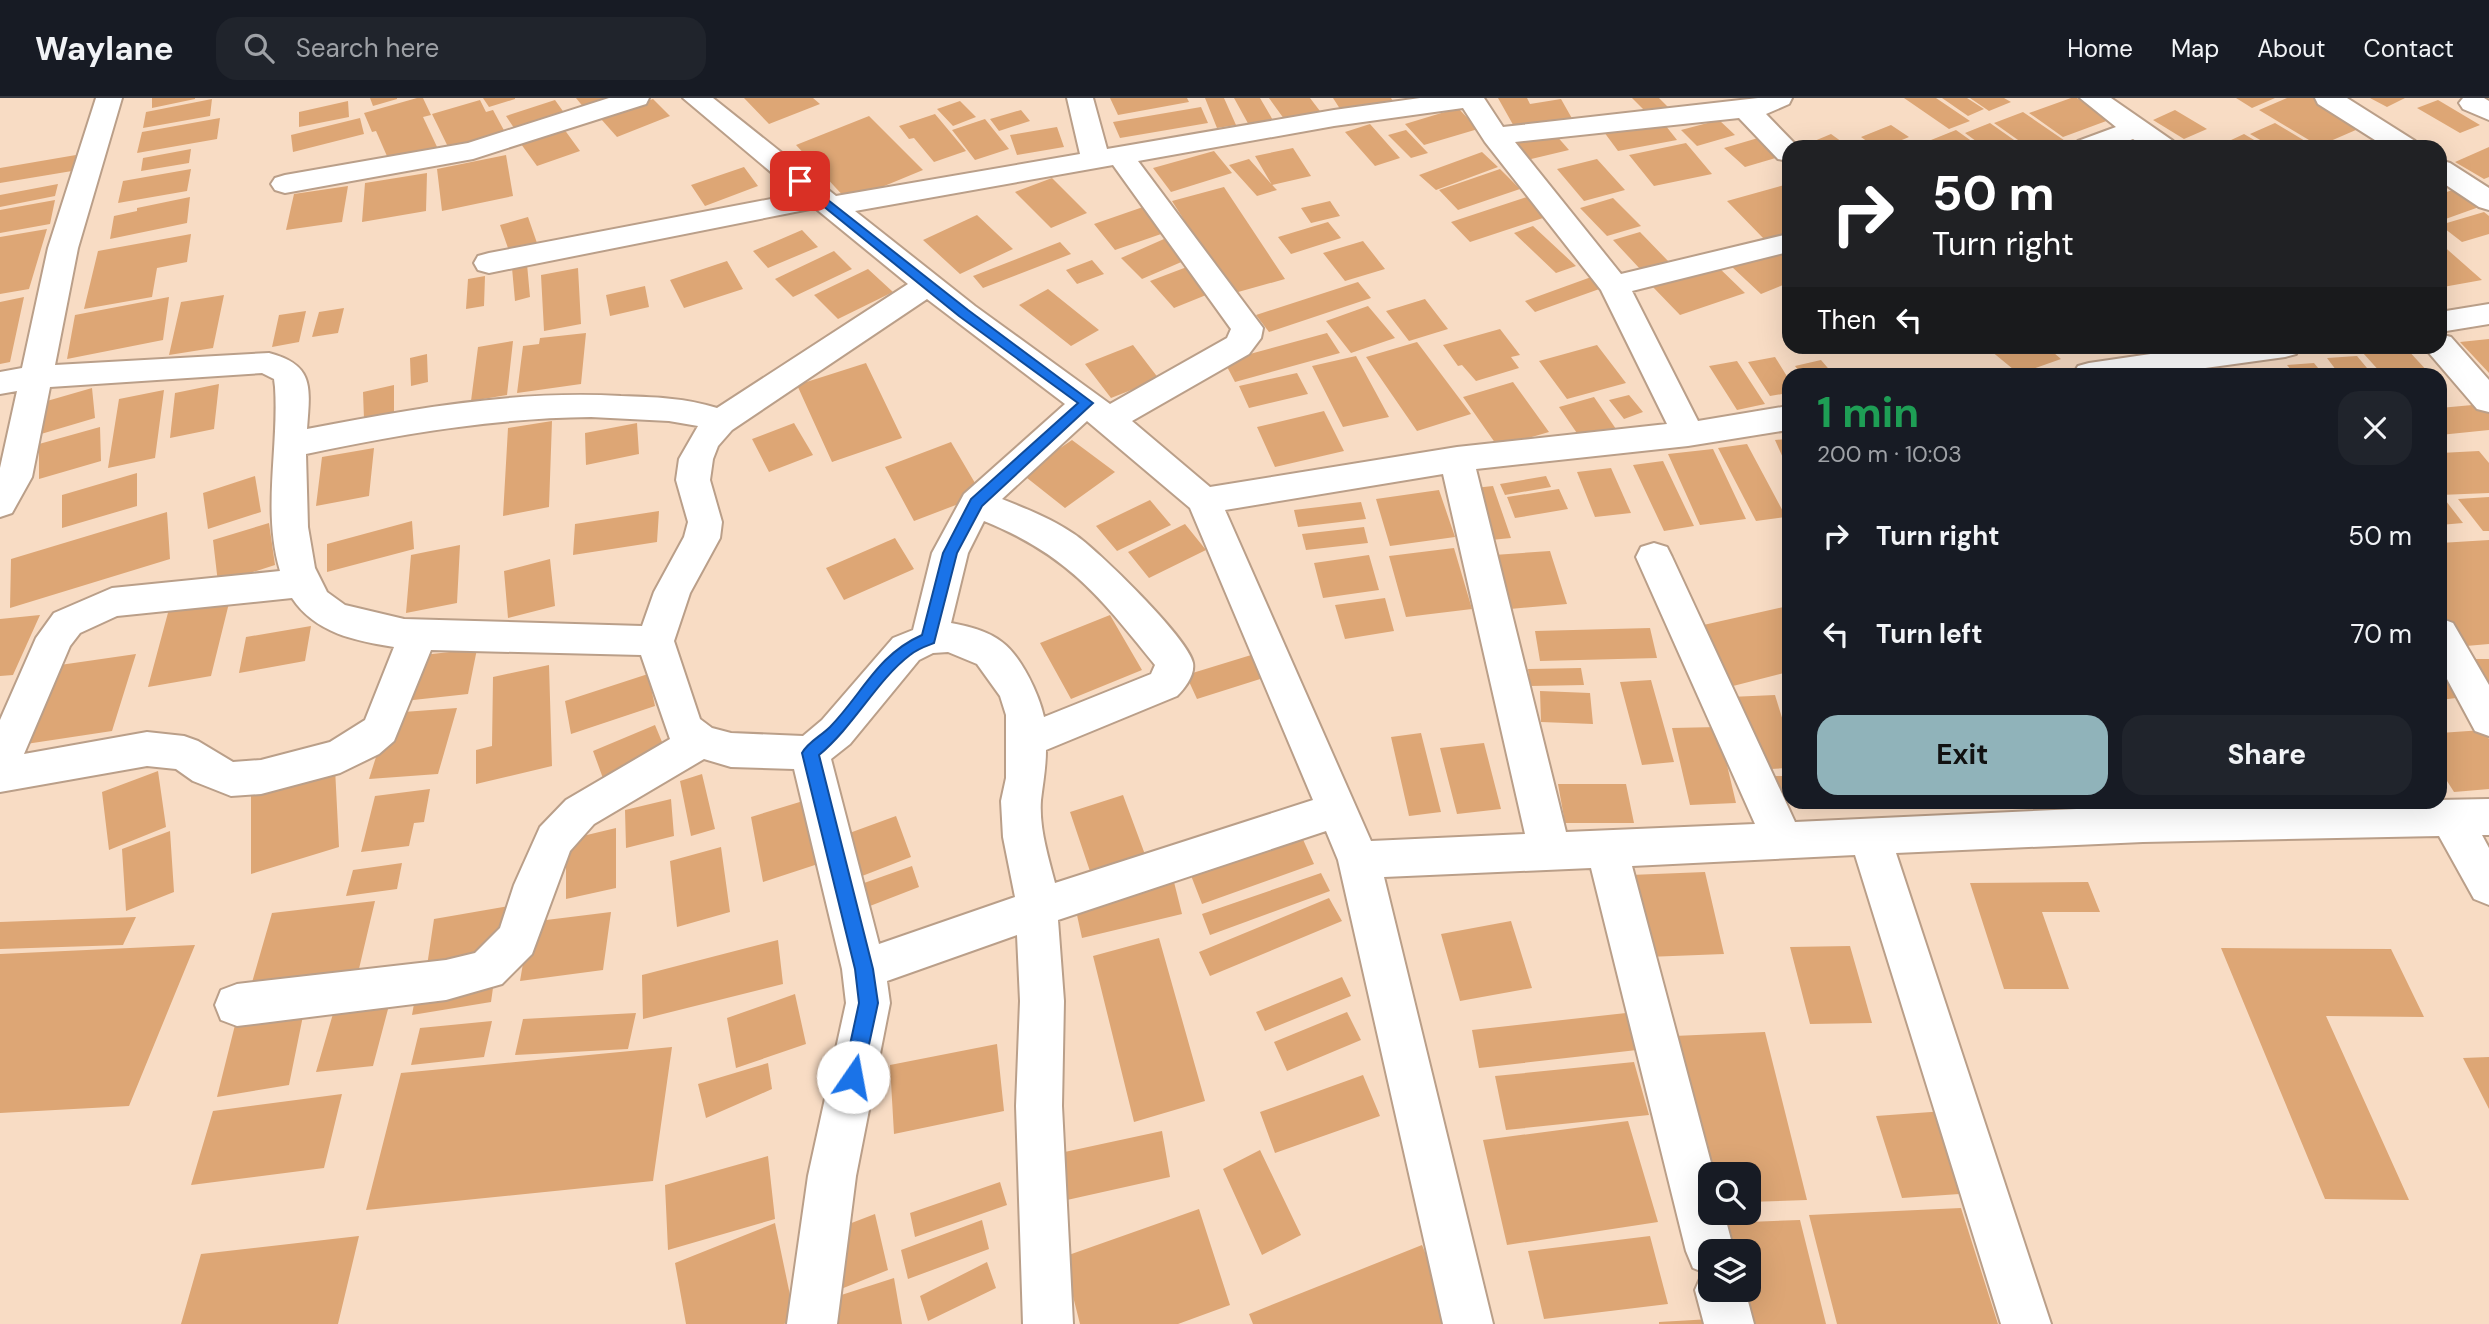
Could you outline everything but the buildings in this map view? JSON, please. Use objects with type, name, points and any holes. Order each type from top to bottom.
[{"type":"street","points":[[0,504],[15,477],[18,380],[63,248],[109,98]]},
{"type":"street","points":[[285,184],[473,151],[636,98]]},
{"type":"street","points":[[696,98],[929,284],[1097,411],[1204,501],[1359,860],[1468,1324]]},
{"type":"street","points":[[929,639],[950,553],[976,503],[1097,411],[1178,383],[1238,346],[1245,338],[1247,328],[1109,159],[1080,98]]},
{"type":"street","points":[[2093,98],[2153,140]]},
{"type":"street","points":[[2329,98],[2394,140]]},
{"type":"street","points":[[489,263],[826,202],[1109,159],[1328,108],[1470,99],[1495,136],[1614,286],[1688,434]]},
{"type":"street","points":[[1495,136],[1746,110],[1759,108],[1776,99]]},
{"type":"street","points":[[1746,110],[1782,147]]},
{"type":"street","points":[[2106,140],[2137,128]]},
{"type":"street","points":[[2447,174],[2489,201]]},
{"type":"street","points":[[1614,286],[1782,244]]},
{"type":"street","points":[[929,284],[720,422],[704,441],[696,459],[693,480],[705,522],[702,538],[672,592],[655,641],[684,729],[700,741],[732,750],[810,753],[836,732],[906,649],[929,639],[948,637],[967,641],[990,653],[1018,691],[1026,715],[1026,778],[1021,801],[1023,837],[1035,886],[1042,1001],[1039,1106],[1048,1324]]},
{"type":"street","points":[[2447,321],[2489,314]]},
{"type":"street","points":[[2447,353],[2489,401]]},
{"type":"street","points":[[2190,368],[2224,366],[2261,354]]},
{"type":"street","points":[[18,380],[262,362],[277,366],[286,372],[292,381],[289,445],[293,562],[315,604],[364,628],[418,635],[655,641]]},
{"type":"street","points":[[289,445],[416,420],[533,405],[585,404],[701,413],[720,422]]},
{"type":"street","points":[[1204,501],[1457,458],[1688,434],[1782,419]]},
{"type":"street","points":[[1457,458],[1550,852]]},
{"type":"street","points":[[976,503],[1023,522],[1075,553],[1116,592],[1174,661],[1175,669],[1164,685],[1026,741]]},
{"type":"street","points":[[1654,556],[1783,841]]},
{"type":"street","points":[[0,765],[55,638],[67,623],[112,602],[303,583]]},
{"type":"street","points":[[0,775],[147,749],[184,753],[207,769],[231,779],[261,777],[340,756],[380,730],[418,635]]},
{"type":"street","points":[[2447,646],[2489,720]]},
{"type":"street","points":[[237,1005],[446,980],[487,970],[517,940],[535,885],[554,840],[562,831],[580,812],[700,741]]},
{"type":"street","points":[[810,753],[864,969],[869,1003],[832,1176],[812,1324]]},
{"type":"street","points":[[864,969],[1037,908],[1337,810]]},
{"type":"street","points":[[1359,860],[1870,837],[2137,813],[2470,817],[2489,886]]},
{"type":"street","points":[[1870,837],[2026,1324]]},
{"type":"street","points":[[1608,849],[1707,1239]]},
{"type":"street","points":[[1723,1302],[1729,1324]]},
{"type":"route","points":[[800,181],[964,313],[1086,403],[976,503],[960,529],[950,553],[929,639],[906,649],[836,732],[810,753],[864,969],[869,1003],[853,1077]]}]
